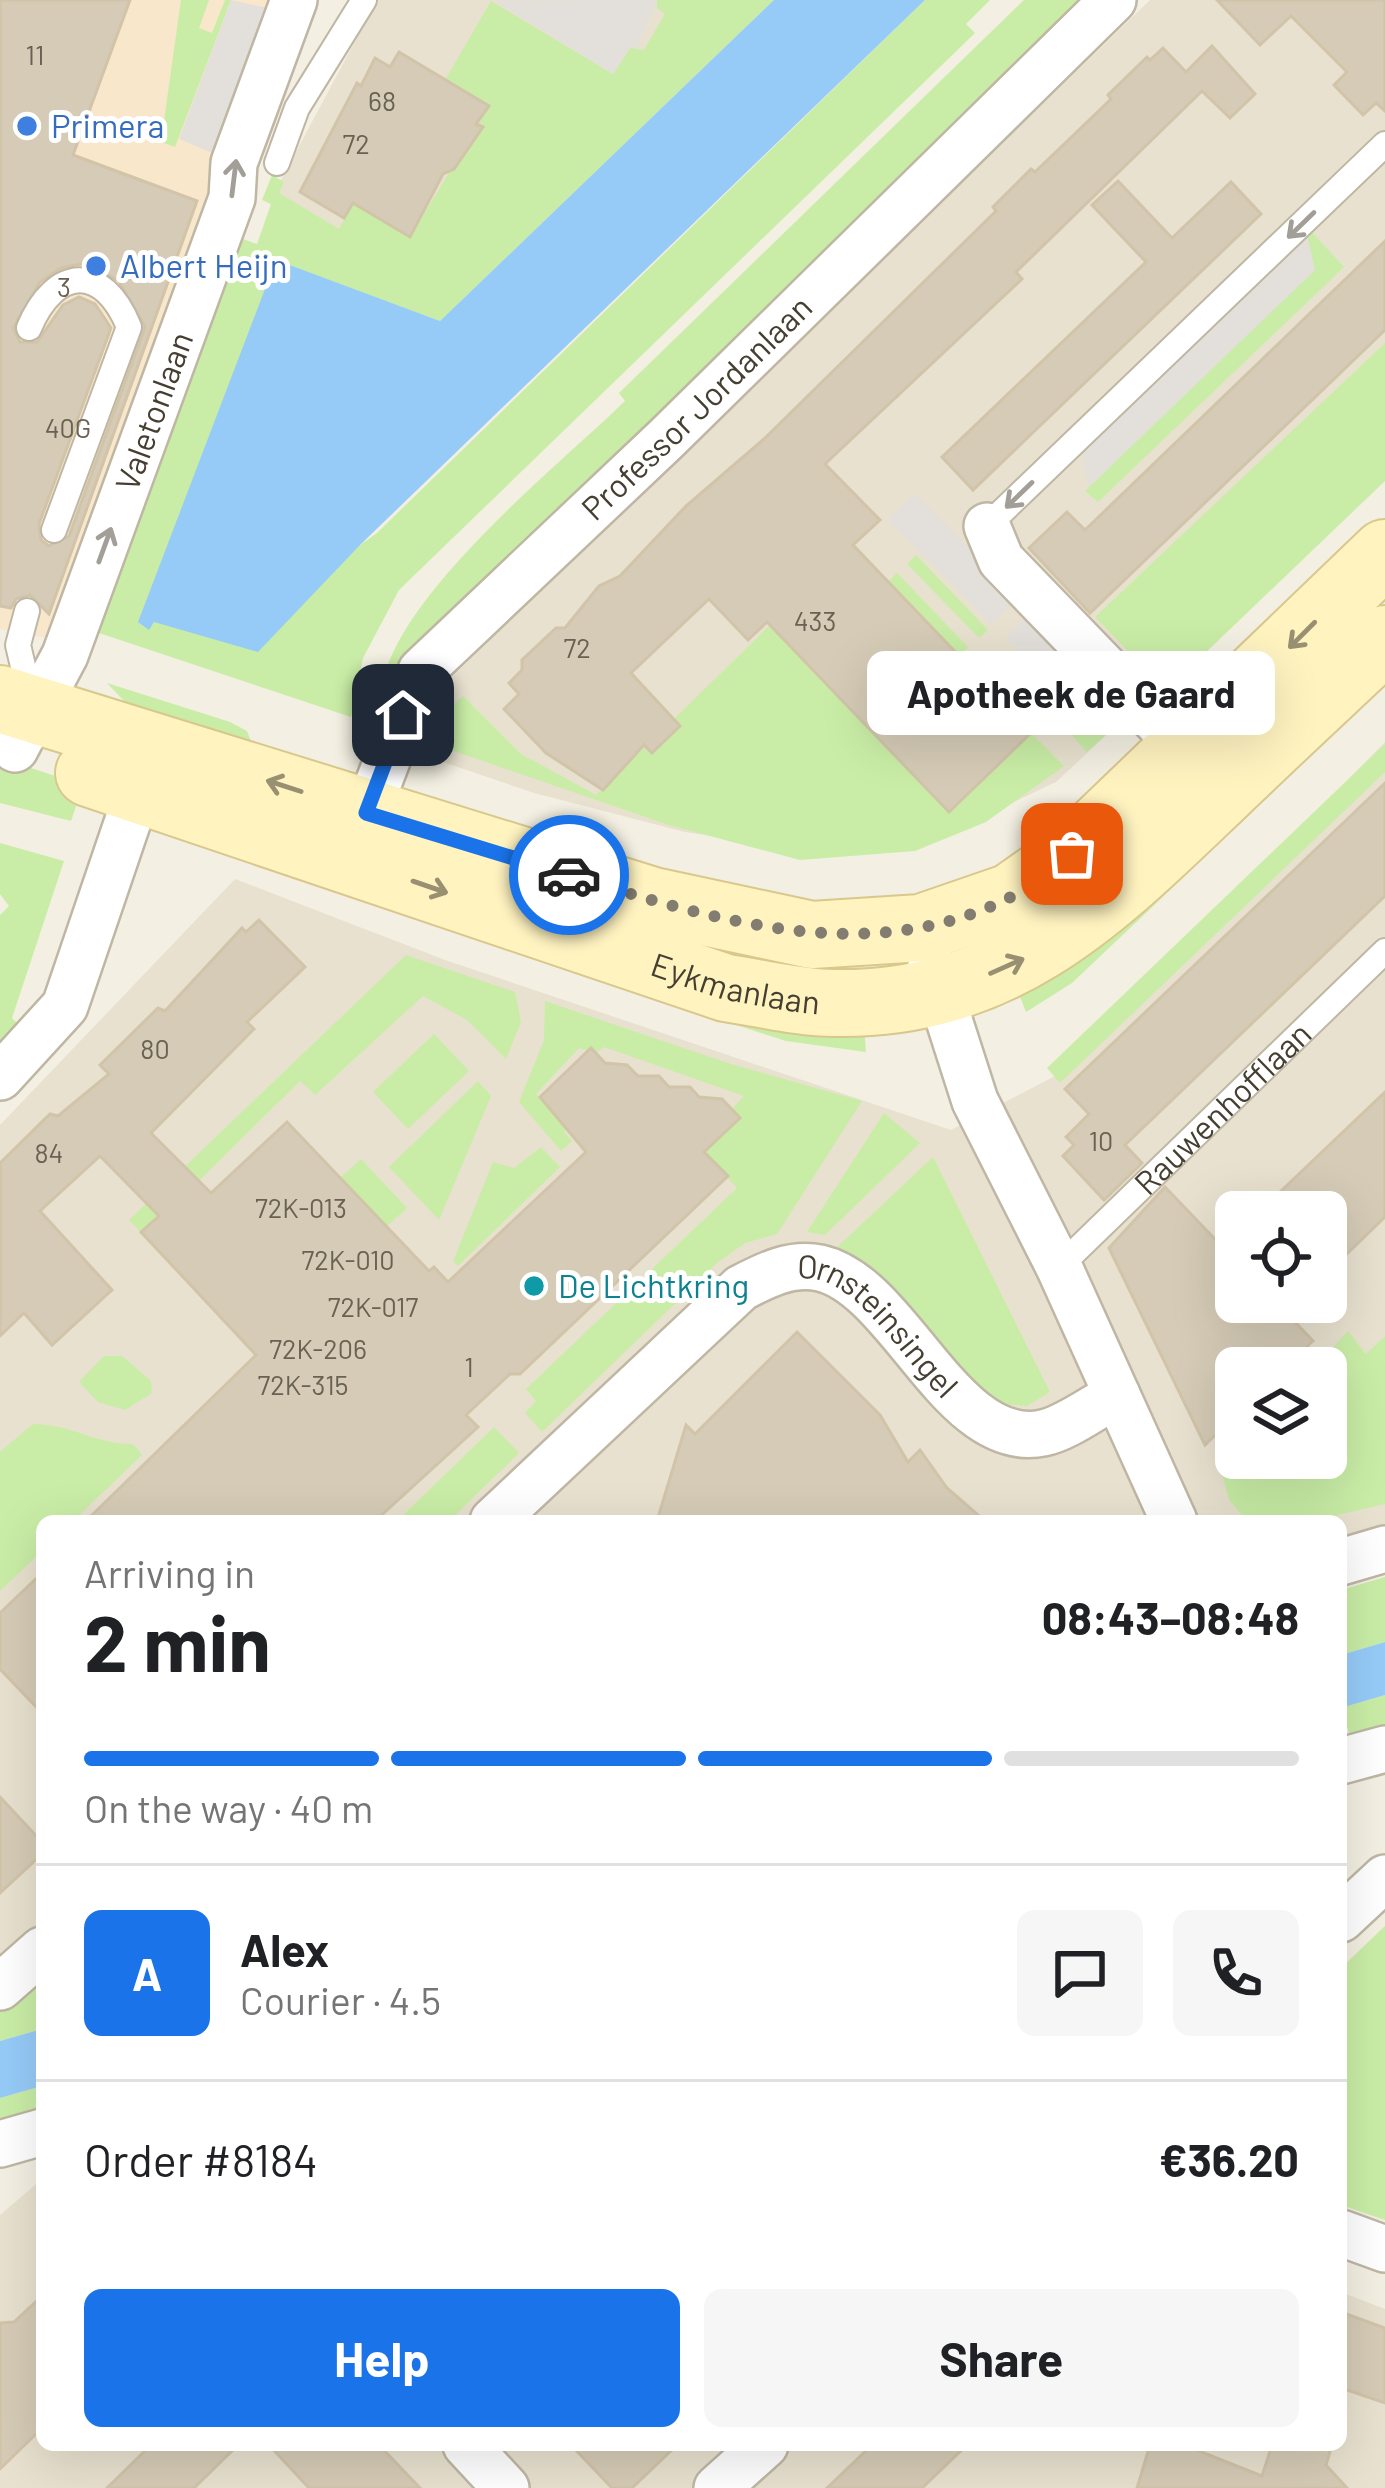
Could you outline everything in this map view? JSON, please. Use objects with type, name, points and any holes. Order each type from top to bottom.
[{"type":"main road","name":"Eykmanlaan","points":[[22,711],[146,767],[358,836],[726,988],[836,1003],[938,991],[1011,966],[1064,936],[1123,890],[1204,771],[1385,553]]},
{"type":"main road","name":"Eykmanlaan","points":[[358,836],[769,929],[853,935],[921,928],[1011,897],[1204,771],[1385,639]]},
{"type":"street","name":"Valetonlaan","points":[[22,711],[232,198],[235,163],[294,0]]},
{"type":"street","name":"Professor Jordanlaan","points":[[358,836],[421,671],[668,438],[1113,0]]},
{"type":"street","points":[[987,526],[1001,560],[1204,771]]},
{"type":"street","points":[[0,1077],[65,1006],[146,767]]},
{"type":"street","points":[[921,928],[975,1101],[1058,1267],[1171,1515]]},
{"type":"street","name":"Ornsteinsingel","points":[[499,1515],[742,1288],[780,1268],[821,1268],[856,1288],[982,1420],[1013,1432],[1044,1433],[1117,1395]]},
{"type":"street","points":[[1347,1560],[1385,1549]]},
{"type":"street","points":[[1347,1759],[1385,1749]]},
{"type":"street","points":[[1347,1913],[1385,1878]]},
{"type":"street","points":[[0,1987],[36,1954]]},
{"type":"street","points":[[0,2144],[36,2134]]},
{"type":"street","points":[[1347,2235],[1385,2249]]},
{"type":"street","points":[[472,2451],[506,2488]]},
{"type":"street","points":[[717,2488],[757,2451]]},
{"type":"lane","points":[[278,163],[297,108],[364,0]]},
{"type":"lane","points":[[987,526],[1385,143]]},
{"type":"lane","points":[[29,328],[42,297],[59,282],[78,279],[109,296],[129,327],[54,530]]},
{"type":"lane","points":[[22,711],[18,645],[27,610]]},
{"type":"lane","name":"Rauwenhofflaan","points":[[1058,1267],[1385,951]]},
{"type":"shaded area","points":[[0,0],[287,0],[57,640],[0,629]]},
{"type":"shaded area","points":[[231,0],[276,10],[222,157],[179,139]]},
{"type":"shaded area","points":[[377,0],[712,0],[412,285],[272,197]]},
{"type":"shaded area","points":[[657,0],[637,47],[630,48],[613,74],[494,1]]},
{"type":"shaded area","points":[[1150,0],[1385,0],[1385,475],[1056,782],[951,832],[814,851],[685,832],[534,793],[443,762],[430,739],[449,680]]},
{"type":"shaded area","points":[[1306,230],[1315,270],[1089,487],[1081,449]]},
{"type":"shaded area","points":[[915,493],[1018,598],[991,624],[888,519]]},
{"type":"shaded area","points":[[1031,612],[1092,675],[1066,700],[1005,637]]},
{"type":"shaded area","points":[[1385,742],[1385,1524],[1347,1535],[1347,1515],[36,1515],[36,1989],[0,2002],[0,1125],[235,879],[445,960],[951,1130],[1055,1076]]},
{"type":"shaded area","points":[[36,2184],[36,2451],[1347,2451],[1347,2294],[1385,2309],[1385,2488],[0,2488],[0,2215]]},
{"type":"green space","points":[[181,0],[209,0],[199,28],[212,33],[225,0],[231,0],[175,147],[161,142]]},
{"type":"green space","points":[[657,0],[774,0],[440,321],[276,261],[149,629],[153,622],[360,545],[377,533],[925,0],[990,0],[966,24],[975,33],[399,590],[363,658],[351,717],[93,631],[232,235],[257,244],[271,204],[262,200],[272,175],[284,182],[279,193],[339,229],[353,204],[410,237],[489,107],[445,80],[491,1],[613,74],[630,48],[644,50],[665,14],[657,8]]},
{"type":"green space","points":[[1024,0],[1080,0],[393,672],[381,694],[391,657],[413,618],[480,538],[625,401],[619,393]]},
{"type":"green space","points":[[1308,228],[1344,267],[1098,502],[1085,491],[1126,451]]},
{"type":"green space","points":[[1385,343],[1385,481],[1180,677],[1155,679],[1095,617]]},
{"type":"green space","points":[[916,555],[988,630],[979,638],[907,564]]},
{"type":"green space","points":[[897,573],[968,647],[960,656],[889,581]]},
{"type":"green space","points":[[769,626],[948,812],[1032,734],[1064,766],[986,822],[915,851],[800,860],[669,825],[439,746],[454,704],[463,696],[521,754],[596,795]]},
{"type":"green space","points":[[107,683],[230,722],[247,731],[253,747],[145,723]]},
{"type":"green space","points":[[1120,704],[1129,713],[1087,752],[1058,720],[1067,711],[1092,730]]},
{"type":"green space","points":[[1385,744],[1385,772],[1060,1083],[1047,1068]]},
{"type":"green space","points":[[0,758],[83,785],[71,821],[0,803]]},
{"type":"green space","points":[[1211,823],[1225,838],[1072,983],[1026,1012],[1013,979]]},
{"type":"green space","points":[[0,843],[64,861],[12,1018],[19,1025],[0,1049],[0,915],[9,906],[0,894]]},
{"type":"green space","points":[[406,955],[515,992],[521,1022],[506,1059],[467,1020],[423,996],[315,1095],[300,1081],[144,1235],[129,1220]]},
{"type":"green space","points":[[545,1001],[728,1063],[862,1101],[777,1234],[745,1243],[717,1263],[542,1432],[525,1413],[536,1401],[526,1389],[737,1188],[704,1152],[740,1118],[732,1109],[744,1096],[604,1047],[596,1053],[579,1048],[536,1094],[568,1126],[564,1132],[572,1141],[561,1151],[519,1102],[544,1040]]},
{"type":"green space","points":[[690,1010],[863,1014],[866,1052],[786,1041]]},
{"type":"green space","points":[[434,1034],[469,1071],[408,1129],[373,1092]]},
{"type":"green space","points":[[478,1081],[491,1096],[439,1220],[389,1167]]},
{"type":"green space","points":[[884,1113],[920,1143],[825,1235],[807,1232]]},
{"type":"green space","points":[[541,1147],[560,1167],[458,1266],[453,1261],[493,1162],[514,1168]]},
{"type":"green space","points":[[933,1157],[1050,1392],[1027,1406],[994,1403],[834,1250]]},
{"type":"green space","points":[[361,1159],[407,1208],[387,1226],[341,1177]]},
{"type":"green space","points":[[1348,1331],[1366,1354],[1385,1336],[1385,1504],[1338,1515],[1242,1515],[1229,1500],[1223,1479],[1347,1479],[1347,1347],[1333,1347]]},
{"type":"green space","points":[[104,1356],[122,1356],[151,1381],[152,1393],[125,1410],[98,1402],[79,1382]]},
{"type":"green space","points":[[33,1424],[133,1444],[142,1455],[79,1515],[36,1515],[36,1557],[0,1591],[0,1452]]},
{"type":"green space","points":[[494,1427],[519,1453],[455,1515],[403,1515]]},
{"type":"green space","points":[[1385,1577],[1385,1642],[1347,1653],[1347,1588]]},
{"type":"green space","points":[[1385,1695],[1385,1727],[1350,1736],[1347,1706]]},
{"type":"green space","points":[[1385,1926],[1385,2220],[1347,2207],[1347,1962]]},
{"type":"green space","points":[[36,1976],[36,2031],[0,2041],[0,2002]]},
{"type":"green space","points":[[36,2088],[36,2113],[0,2123],[0,2098]]},
{"type":"water","points":[[774,0],[925,0],[360,545],[258,652],[154,622],[149,630],[138,622],[276,260],[440,321]]},
{"type":"water","points":[[1385,1642],[1385,1695],[1347,1706],[1347,1653]]},
{"type":"water","points":[[36,2031],[36,2088],[0,2098],[0,2041]]},
{"type":"building","points":[[0,0],[130,0],[73,155],[197,201],[49,614],[30,595],[16,599],[11,608],[0,606]],"holes":[[[81,264],[118,280],[145,327],[69,536],[49,546],[41,540],[39,524],[111,328],[95,304],[79,297],[63,305],[37,342],[20,342],[13,328],[40,282],[61,268]]]},
{"type":"building","points":[[1217,0],[1385,0],[1385,111],[1376,103],[1363,115],[1334,85],[1347,72],[1291,16],[1260,45]]},
{"type":"building","points":[[1212,46],[1255,94],[1230,118],[1202,91],[1016,272],[1022,279],[825,464],[880,520],[853,545],[1032,732],[949,812],[767,622],[748,640],[709,599],[631,673],[680,726],[652,753],[644,745],[603,790],[546,753],[504,709],[519,694],[509,683],[522,670],[522,660],[556,628],[565,628],[599,586],[620,576],[686,506],[764,439],[996,211],[993,207],[1031,169],[1035,172],[1111,99],[1108,95],[1147,57],[1150,60],[1163,48],[1186,72]]},
{"type":"building","points":[[399,52],[489,106],[476,124],[483,127],[454,169],[443,174],[410,237],[353,203],[344,218],[300,192],[357,83],[361,86],[375,58],[390,67]]},
{"type":"building","points":[[1118,181],[1172,238],[1231,182],[1261,214],[973,490],[942,457],[1146,262],[1092,205]]},
{"type":"building","points":[[1385,241],[1385,330],[1090,613],[1029,548],[1067,512],[1085,530]]},
{"type":"building","points":[[1385,783],[1385,896],[1125,1145],[1142,1163],[1104,1200],[1063,1156],[1074,1145],[1066,1137],[1089,1114],[1065,1089]]},
{"type":"building","points":[[259,920],[305,967],[247,1022],[254,1029],[151,1133],[211,1193],[287,1122],[429,1271],[434,1267],[448,1282],[586,1152],[540,1097],[591,1048],[605,1063],[627,1065],[638,1076],[659,1076],[669,1087],[690,1087],[699,1097],[722,1099],[740,1118],[704,1152],[728,1176],[520,1374],[510,1374],[466,1415],[478,1427],[382,1515],[92,1515],[256,1355],[141,1232],[159,1216],[100,1156],[40,1211],[112,1290],[52,1345],[24,1313],[0,1336],[0,1163],[50,1114],[58,1116],[109,1074],[100,1065],[158,1008],[165,1011],[242,928],[246,932]]},
{"type":"building","points":[[1385,1092],[1385,1217],[1347,1254],[1347,1191],[1281,1191]]},
{"type":"building","points":[[1165,1187],[1215,1239],[1215,1323],[1296,1323],[1313,1341],[1306,1347],[1215,1347],[1215,1435],[1205,1445],[1109,1248]]},
{"type":"building","points":[[797,1332],[880,1415],[908,1462],[920,1450],[947,1488],[978,1515],[659,1515],[686,1425],[695,1434]]},
{"type":"building","points":[[36,1579],[36,1707],[0,1669],[0,1613]]},
{"type":"building","points":[[0,1797],[36,1836],[36,1860],[0,1893]]},
{"type":"building","points":[[36,2302],[36,2434],[0,2469],[0,2323],[14,2322]]},
{"type":"building","points":[[1347,2314],[1385,2328],[1385,2403],[1347,2390]]},
{"type":"building","points":[[145,2451],[232,2451],[194,2488],[107,2488]]},
{"type":"building","points":[[275,2451],[385,2451],[420,2488],[309,2488]]},
{"type":"building","points":[[577,2451],[671,2451],[632,2488],[612,2488]]},
{"type":"building","points":[[866,2451],[961,2451],[922,2488],[827,2488]]},
{"type":"building","points":[[1148,2451],[1199,2451],[1262,2476],[1270,2451],[1330,2451],[1326,2465],[1347,2488],[1137,2488]]},
{"type":"way so far","points":[[569,875],[769,929],[853,935],[921,928],[1011,897],[1072,854]]},
{"type":"place","name":"Primera","points":[[27,126]]},
{"type":"place","name":"Albert Heijn","points":[[96,266]]},
{"type":"place","name":"Apotheek de Gaard","points":[[1072,854]]},
{"type":"place","name":"De Lichtkring","points":[[534,1286]]},
{"type":"route","points":[[403,715],[366,813],[569,875]]}]
